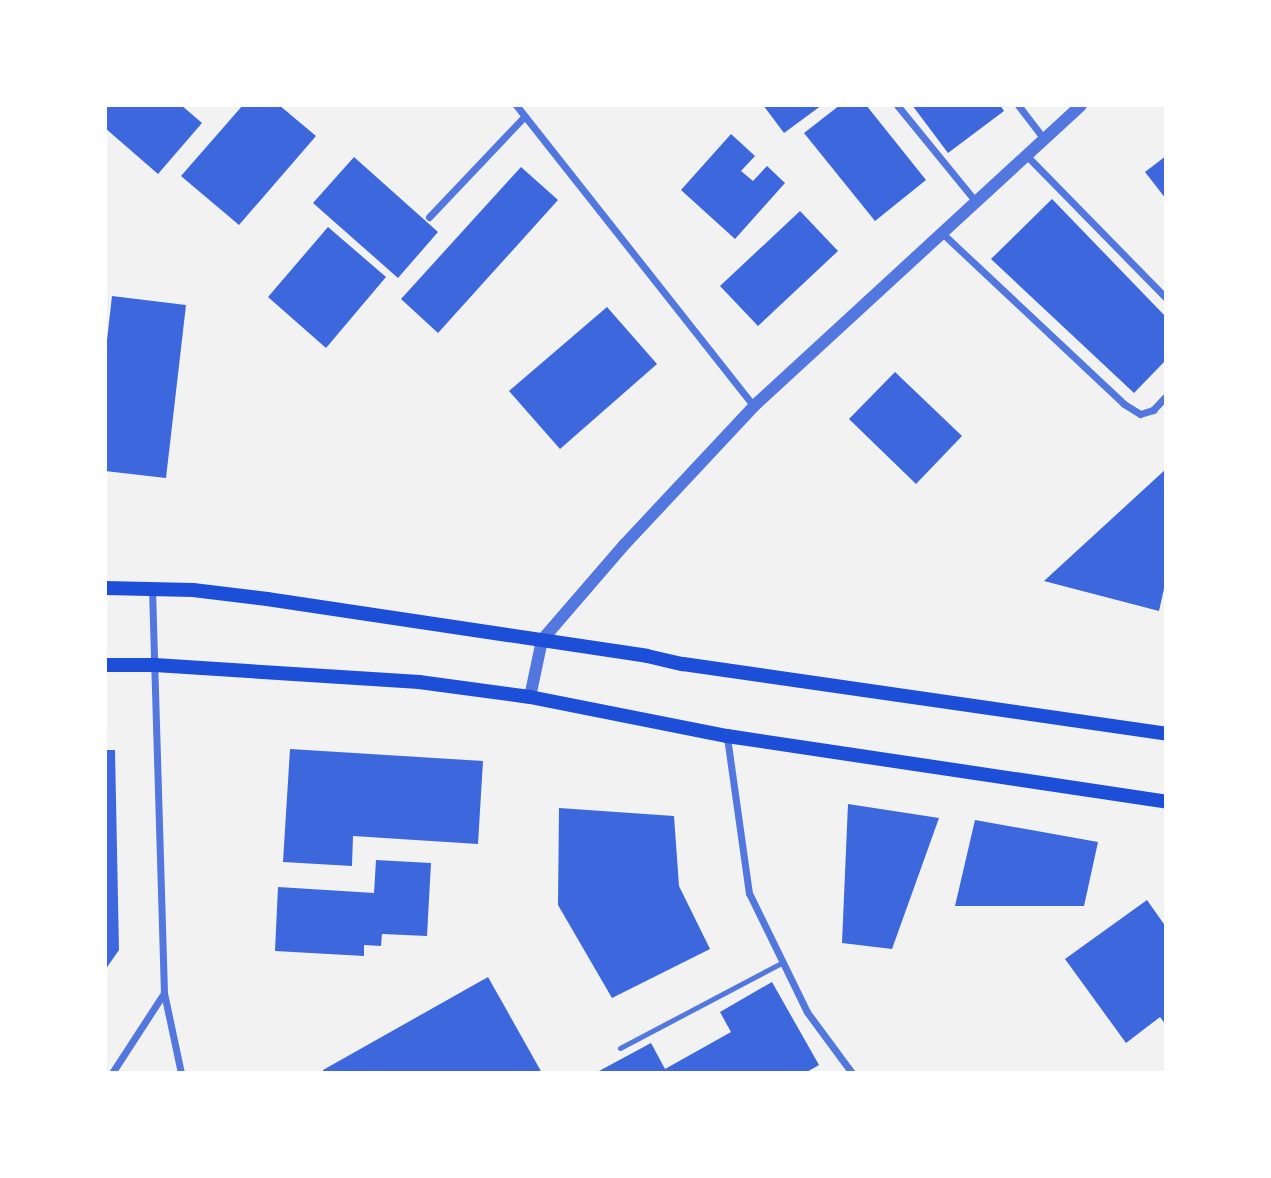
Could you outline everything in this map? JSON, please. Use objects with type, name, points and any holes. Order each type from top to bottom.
[{"type":"main road","points":[[105,588],[193,590],[267,599],[683,664],[1166,734]]},
{"type":"main road","points":[[105,665],[155,665],[419,682],[530,697],[727,736],[1166,802]]},
{"type":"street","points":[[516,105],[754,406]]},
{"type":"street","points":[[897,105],[976,202]]},
{"type":"street","points":[[1018,105],[1044,139]]},
{"type":"street","points":[[530,697],[542,640],[625,544],[754,406],[1081,105]]},
{"type":"street","points":[[429,217],[525,116]]},
{"type":"street","points":[[1026,155],[1166,298]]},
{"type":"street","points":[[942,233],[1124,404],[1140,414],[1153,410],[1166,396]]},
{"type":"street","points":[[152,589],[164,993],[181,1073]]},
{"type":"street","points":[[727,736],[748,893],[807,1012],[852,1073]]},
{"type":"street","points":[[112,1073],[164,993]]},
{"type":"lane","points":[[620,1048],[783,962]]},
{"type":"building","points":[[105,105],[181,105],[202,123],[158,174],[105,128]]},
{"type":"building","points":[[243,105],[279,105],[316,136],[239,225],[181,176]]},
{"type":"building","points":[[763,105],[822,105],[784,133]]},
{"type":"building","points":[[840,105],[866,105],[926,180],[875,221],[804,133]]},
{"type":"building","points":[[912,105],[1000,105],[1004,111],[948,153]]},
{"type":"building","points":[[731,134],[755,156],[741,171],[753,181],[767,166],[785,183],[735,239],[681,190]]},
{"type":"building","points":[[1166,156],[1166,199],[1145,172]]},
{"type":"building","points":[[354,157],[438,232],[398,278],[313,203]]},
{"type":"building","points":[[521,167],[558,200],[438,333],[401,299]]},
{"type":"building","points":[[1052,199],[1166,317],[1166,360],[1134,393],[991,259]]},
{"type":"building","points":[[800,211],[838,251],[758,326],[720,286]]},
{"type":"building","points":[[328,227],[386,277],[326,348],[268,297]]},
{"type":"building","points":[[112,296],[186,305],[166,478],[105,471],[105,358]]},
{"type":"building","points":[[607,307],[657,364],[560,449],[509,391]]},
{"type":"building","points":[[895,372],[962,436],[916,484],[849,419]]},
{"type":"building","points":[[1166,469],[1166,580],[1159,611],[1044,581]]},
{"type":"building","points":[[290,749],[483,761],[478,844],[353,836],[352,866],[283,862]]},
{"type":"building","points":[[105,750],[115,750],[119,950],[105,970]]},
{"type":"building","points":[[848,804],[939,818],[892,949],[842,943]]},
{"type":"building","points":[[559,808],[674,816],[679,886],[710,949],[612,998],[558,905]]},
{"type":"building","points":[[975,820],[1098,842],[1084,906],[955,906]]},
{"type":"building","points":[[376,860],[431,863],[427,936],[382,934],[381,946],[364,945],[364,956],[275,951],[278,887],[374,893]]},
{"type":"building","points":[[1147,900],[1166,927],[1166,1025],[1160,1017],[1126,1043],[1065,959]]},
{"type":"building","points":[[488,977],[542,1073],[324,1073],[323,1070]]},
{"type":"building","points":[[772,982],[819,1065],[805,1073],[599,1071],[651,1043],[665,1069],[731,1032],[720,1012]]}]
